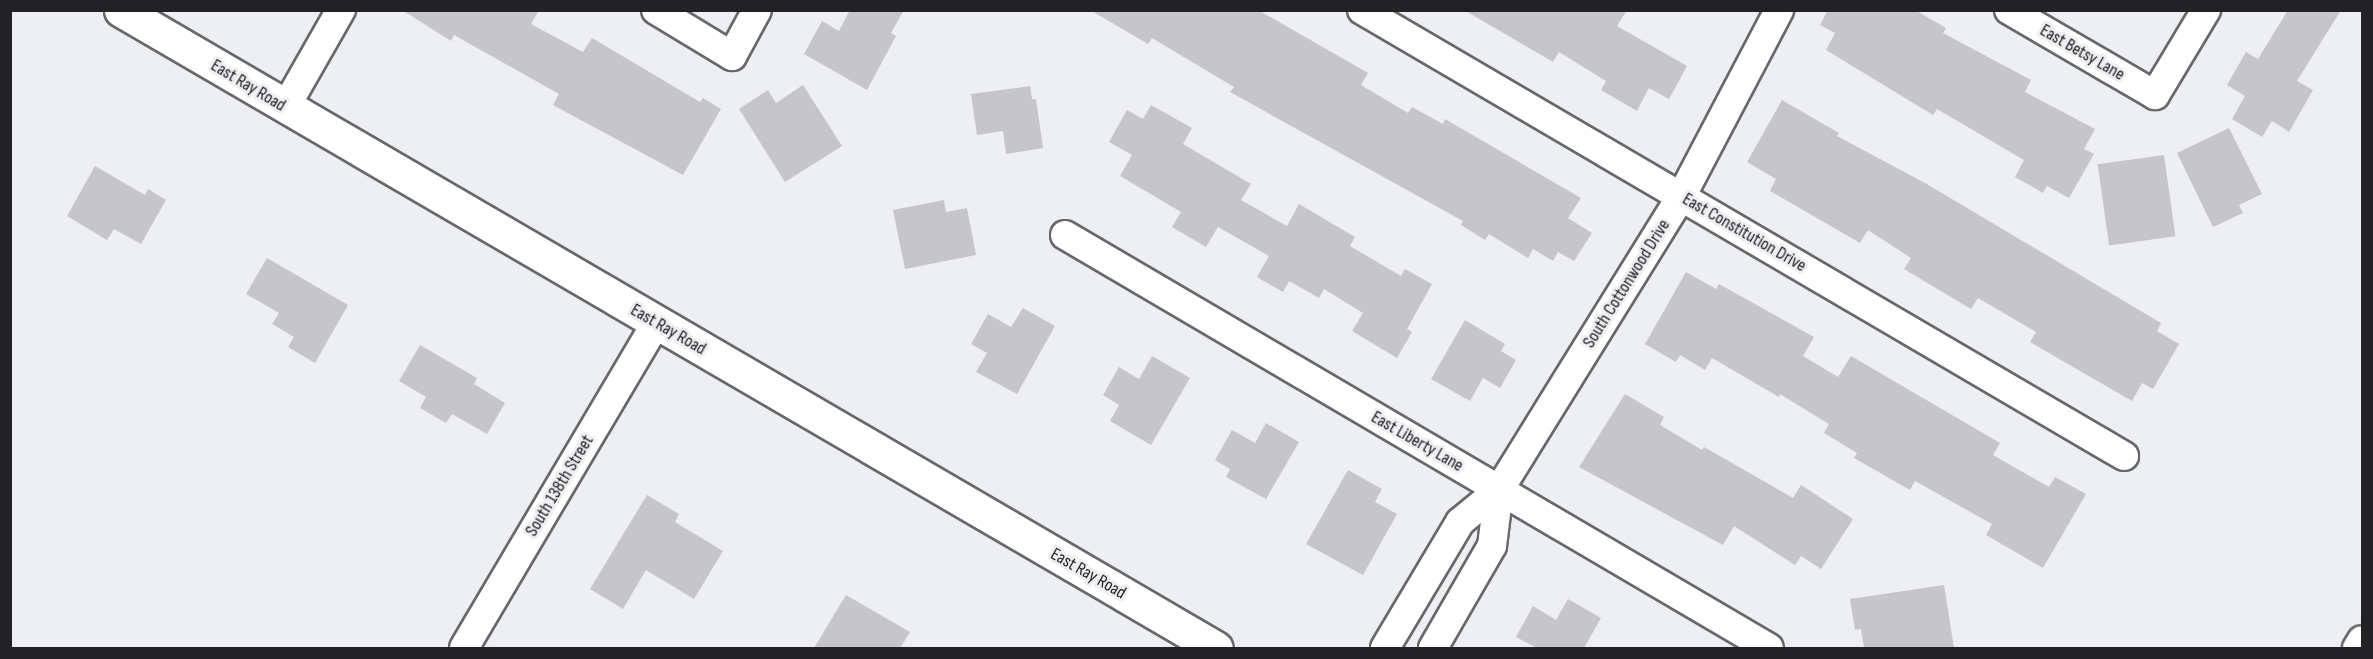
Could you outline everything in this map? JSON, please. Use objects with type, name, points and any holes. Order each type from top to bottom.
[{"type":"main road","name":"East Ray Road","points":[[121,10],[285,108],[1216,648]]},
{"type":"street","points":[[285,108],[341,10]]},
{"type":"street","points":[[656,10],[732,56],[758,10]]},
{"type":"street","name":"East Constitution Drive","points":[[1362,10],[2124,456]]},
{"type":"street","name":"South Cottonwood Drive","points":[[1386,648],[1460,522],[1499,490],[1681,197],[1779,10]]},
{"type":"street","name":"East Betsy Lane","points":[[2009,10],[2155,95],[2206,10]]},
{"type":"street","name":"East Liberty Lane","points":[[1065,236],[1769,648]]},
{"type":"street","name":"South 138th Street","points":[[464,648],[656,323]]},
{"type":"street","name":"South Cottonwood Drive","points":[[1433,648],[1492,546],[1499,490]]},
{"type":"street","points":[[2357,648],[2362,640]]},
{"type":"building","points":[[402,10],[539,10],[531,24],[583,52],[592,38],[700,102],[703,98],[721,109],[683,175],[553,105],[559,94],[454,35],[451,41]]},
{"type":"building","points":[[850,10],[904,10],[891,33],[896,36],[867,90],[804,54],[822,21],[839,31]]},
{"type":"building","points":[[1090,10],[1258,10],[1368,73],[1361,85],[1408,113],[1412,107],[1443,124],[1445,119],[1581,198],[1568,218],[1592,233],[1574,261],[1558,252],[1553,261],[1533,249],[1528,258],[1489,234],[1485,240],[1461,225],[1463,221],[1230,92],[1234,87],[1152,38],[1148,44]]},
{"type":"building","points":[[1464,10],[1627,10],[1617,26],[1687,66],[1669,99],[1649,88],[1637,111],[1601,90],[1606,81],[1559,52],[1553,62]]},
{"type":"building","points":[[1828,10],[1915,10],[1946,28],[1943,33],[2031,80],[2025,92],[2095,129],[2084,149],[2094,154],[2069,198],[2047,186],[2043,193],[2015,177],[2024,160],[1937,109],[1933,115],[1826,50],[1835,33],[1820,25]]},
{"type":"building","points":[[2288,10],[2341,10],[2297,81],[2313,90],[2289,132],[2272,121],[2262,137],[2232,119],[2245,96],[2227,85],[2246,52],[2258,59]]},
{"type":"building","points":[[803,85],[842,146],[785,182],[739,109],[768,90],[776,103]]},
{"type":"building","points":[[1030,86],[1032,99],[1036,99],[1043,148],[1006,154],[1003,131],[977,135],[971,94]]},
{"type":"building","points":[[1782,100],[1839,133],[1837,136],[1925,183],[2161,323],[2157,331],[2179,344],[2153,389],[2142,383],[2132,401],[2030,342],[2036,332],[1978,298],[1971,309],[1904,269],[1911,258],[1868,230],[1860,243],[1770,191],[1776,179],[1747,162]]},
{"type":"building","points":[[1151,105],[1192,128],[1183,144],[1251,184],[1241,200],[1287,226],[1299,204],[1355,237],[1350,246],[1401,276],[1405,269],[1432,284],[1407,329],[1412,332],[1397,358],[1352,331],[1363,313],[1324,289],[1319,298],[1289,281],[1283,292],[1257,277],[1269,256],[1218,227],[1206,247],[1172,227],[1181,212],[1120,176],[1132,155],[1109,142],[1127,110],[1143,119]]},
{"type":"building","points":[[2229,128],[2262,194],[2239,205],[2243,213],[2213,227],[2177,153]]},
{"type":"building","points":[[2164,155],[2175,236],[2109,246],[2098,164]]},
{"type":"building","points":[[95,166],[145,195],[148,189],[166,200],[141,244],[114,229],[107,240],[67,216]]},
{"type":"building","points":[[944,200],[946,212],[967,208],[976,255],[905,269],[893,210]]},
{"type":"building","points":[[267,258],[348,305],[315,363],[288,347],[294,337],[272,324],[279,313],[246,294]]},
{"type":"building","points":[[1686,272],[1716,289],[1719,284],[1814,337],[1803,356],[1838,377],[1851,356],[2000,443],[1993,455],[2049,487],[2055,477],[2086,494],[2043,568],[1986,535],[1992,524],[1915,481],[1910,490],[1854,458],[1857,453],[1824,433],[1829,424],[1780,394],[1779,397],[1712,358],[1705,370],[1680,355],[1676,362],[1645,344]]},
{"type":"building","points":[[1023,308],[1055,326],[1017,394],[976,372],[987,353],[971,344],[988,314],[1011,327]]},
{"type":"building","points":[[1465,320],[1505,344],[1501,351],[1516,360],[1500,388],[1483,378],[1470,401],[1431,379]]},
{"type":"building","points":[[420,345],[477,378],[474,384],[505,403],[487,434],[452,414],[446,423],[420,408],[426,397],[399,381]]},
{"type":"building","points":[[1152,356],[1190,378],[1151,445],[1110,421],[1119,405],[1103,395],[1119,367],[1139,379]]},
{"type":"building","points":[[1625,394],[1664,417],[1660,425],[1702,450],[1704,447],[1793,498],[1801,485],[1853,519],[1821,569],[1801,556],[1795,565],[1734,526],[1723,545],[1579,467]]},
{"type":"building","points":[[1266,423],[1299,442],[1266,499],[1226,477],[1230,469],[1215,460],[1232,430],[1255,443]]},
{"type":"building","points":[[1348,470],[1382,489],[1375,502],[1397,514],[1363,575],[1306,544]]},
{"type":"building","points":[[647,495],[679,514],[675,522],[723,551],[694,599],[646,570],[623,609],[590,589]]},
{"type":"building","points":[[1944,585],[1954,648],[1864,648],[1861,629],[1855,630],[1850,599]]},
{"type":"building","points":[[846,595],[910,632],[900,648],[814,648]]},
{"type":"building","points":[[1568,599],[1601,618],[1584,648],[1537,648],[1516,637],[1533,606],[1556,620]]}]
